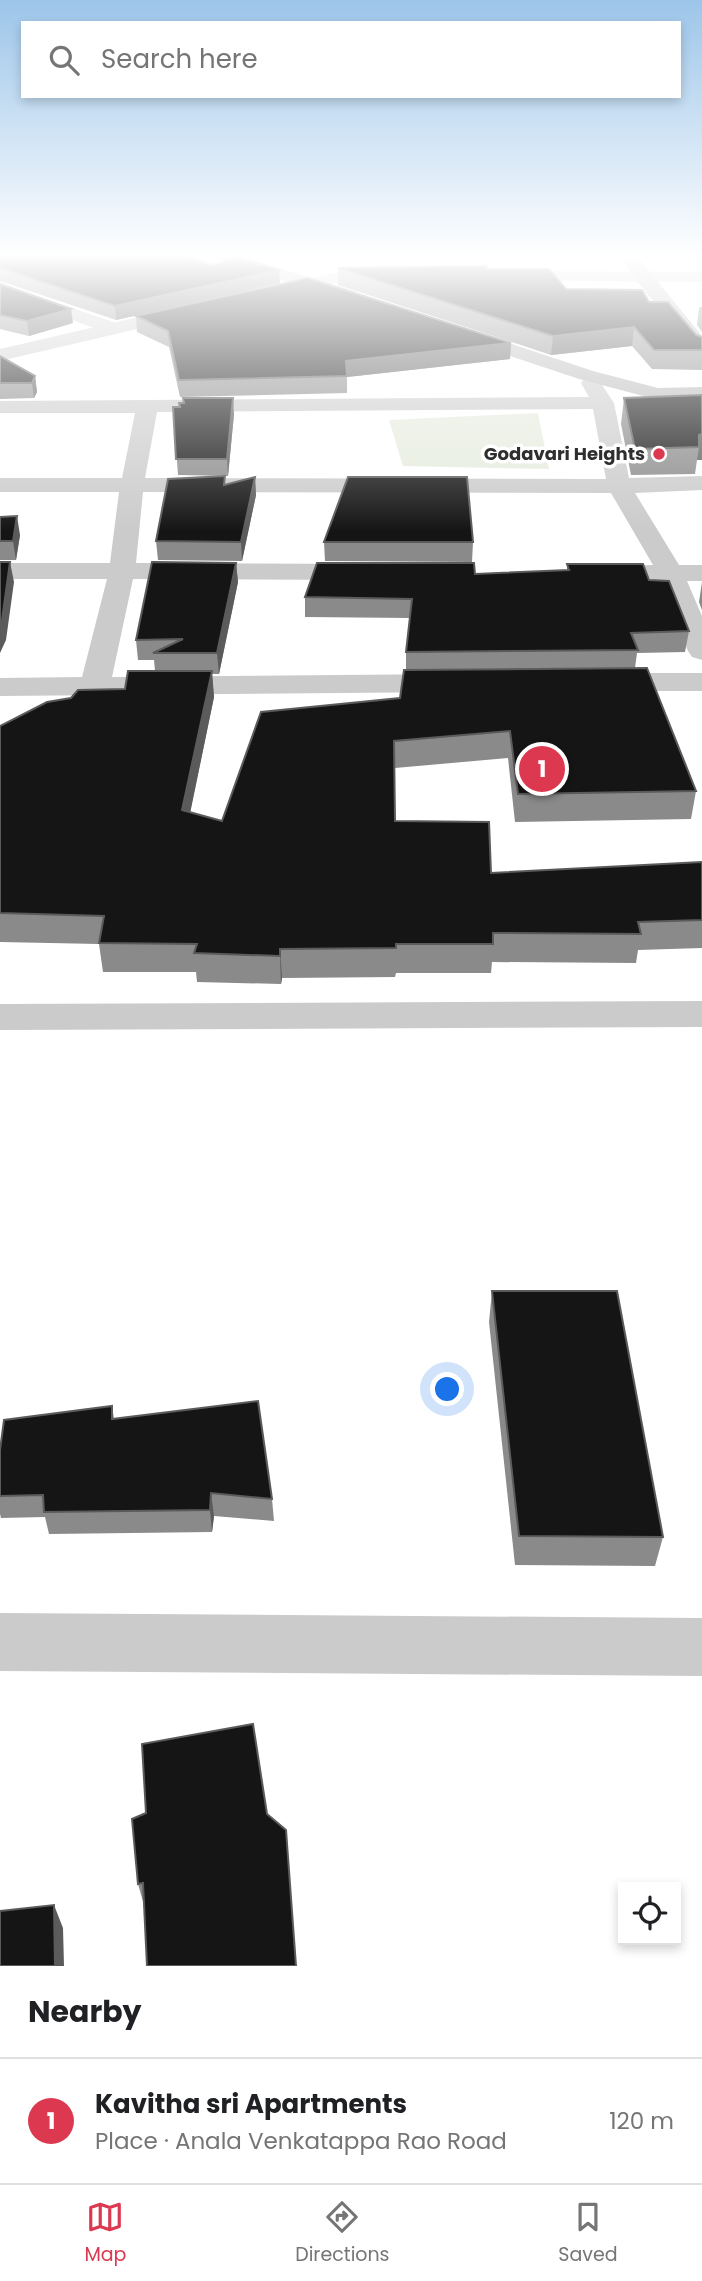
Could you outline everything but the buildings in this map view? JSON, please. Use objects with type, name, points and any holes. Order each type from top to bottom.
[{"type":"main road","points":[[518,348],[586,375],[659,394],[702,393]]},
{"type":"main road","points":[[663,374],[702,385]]},
{"type":"street","points":[[0,355],[30,348]]},
{"type":"street","points":[[586,375],[603,403],[619,486],[671,573],[702,652]]},
{"type":"street","points":[[0,407],[603,403]]},
{"type":"street","points":[[95,686],[122,570],[131,485],[147,408]]},
{"type":"street","points":[[0,485],[619,486],[702,483]]},
{"type":"street","points":[[0,571],[395,572]]},
{"type":"street","points":[[574,573],[702,573]]},
{"type":"street","points":[[578,682],[702,682]]},
{"type":"street","points":[[0,687],[481,683]]},
{"type":"street","points":[[0,1017],[702,1014]]},
{"type":"street","points":[[0,1642],[702,1647]]},
{"type":"shaded area","points":[[538,413],[549,469],[403,466],[389,420]]},
{"type":"place","name":"Godavari Heights","points":[[659,454]]},
{"type":"place","name":"Kavitha sri Apartments","points":[[542,769]]}]
